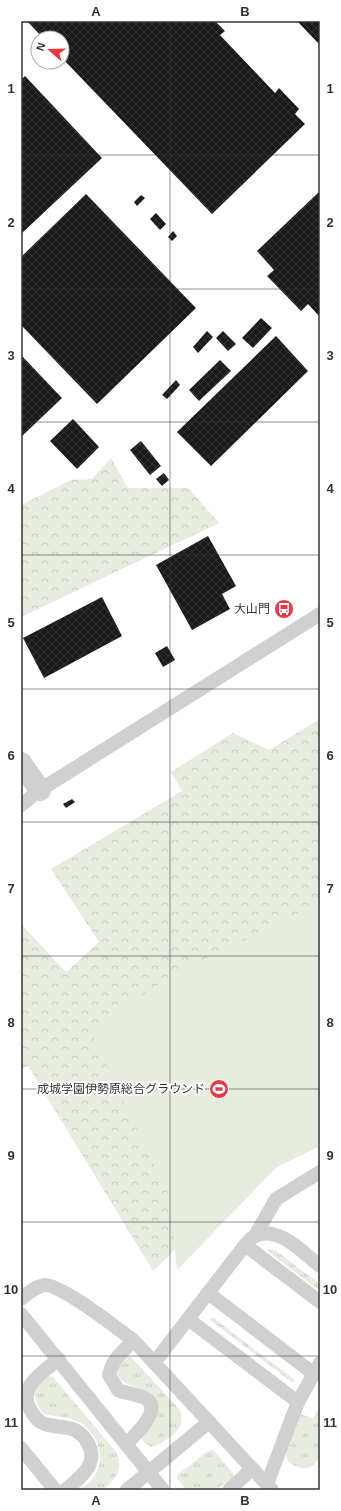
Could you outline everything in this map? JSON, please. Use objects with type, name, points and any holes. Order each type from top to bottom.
[{"type":"street","points":[[21,763],[40,790]]},
{"type":"lane","points":[[21,805],[40,790],[320,614]]},
{"type":"lane","points":[[154,1363],[250,1240],[276,1199],[320,1172]]},
{"type":"lane","points":[[250,1240],[267,1234],[283,1238],[320,1266]]},
{"type":"lane","points":[[250,1240],[320,1302]]},
{"type":"lane","points":[[21,1299],[38,1287],[53,1286],[113,1324],[134,1341],[269,1487],[298,1402],[317,1369],[208,1293]]},
{"type":"lane","points":[[21,1314],[59,1359],[163,1490]]},
{"type":"lane","points":[[188,1319],[298,1402]]},
{"type":"lane","points":[[126,1444],[140,1430],[151,1414],[151,1406],[148,1400],[118,1390],[109,1375],[112,1364],[118,1354],[134,1341]]},
{"type":"lane","points":[[59,1359],[30,1383],[26,1396],[28,1405],[34,1416],[44,1424],[74,1429],[84,1436],[91,1450],[90,1463],[77,1481],[65,1490]]},
{"type":"lane","points":[[128,1490],[209,1422]]},
{"type":"lane","points":[[21,1448],[55,1490]]},
{"type":"lane","points":[[229,1490],[252,1469]]},
{"type":"green space","points":[[111,458],[128,488],[188,488],[219,523],[21,617],[21,505],[71,480],[92,479]]},
{"type":"green space","points":[[320,719],[320,1109],[153,1271],[28,1066],[21,1070],[21,924],[66,972],[99,942],[51,869],[182,791],[171,772],[233,733],[269,750]]},
{"type":"green space","name":"成城学園伊勢原総合グラウンド","points":[[320,901],[320,1146],[277,1167],[177,1270],[169,1196],[91,1032],[174,973],[267,930]]},
{"type":"green space","points":[[270,1249],[276,1251],[320,1284],[320,1291],[266,1250]]},
{"type":"green space","points":[[212,1317],[295,1380],[293,1383],[210,1320]]},
{"type":"green space","points":[[127,1356],[130,1356],[180,1410],[182,1417],[179,1428],[171,1437],[154,1447],[149,1446],[142,1440],[143,1435],[150,1429],[157,1417],[158,1403],[150,1393],[122,1381],[118,1377],[117,1371]]},
{"type":"green space","points":[[49,1376],[53,1377],[117,1453],[119,1459],[119,1469],[112,1482],[103,1490],[78,1490],[91,1481],[96,1473],[99,1465],[99,1448],[96,1439],[91,1432],[77,1421],[65,1417],[44,1414],[37,1403],[35,1393],[39,1384]]},
{"type":"green space","points":[[320,1405],[321,1441],[318,1459],[311,1467],[297,1467],[287,1460],[286,1453],[301,1414],[313,1419]]},
{"type":"green space","points":[[213,1450],[233,1473],[233,1477],[216,1490],[186,1490],[177,1478],[178,1474],[208,1451]]},
{"type":"building","points":[[27,21],[215,21],[225,31],[220,35],[275,93],[279,88],[299,109],[295,114],[305,124],[212,214],[70,66],[70,30],[35,30]]},
{"type":"building","points":[[297,21],[320,21],[320,45]]},
{"type":"building","points":[[25,76],[102,158],[21,234],[21,80]]},
{"type":"building","points":[[320,191],[320,317],[308,304],[301,311],[267,276],[274,270],[257,251]]},
{"type":"building","points":[[86,194],[196,308],[97,404],[21,325],[21,257]]},
{"type":"building","points":[[141,195],[145,198],[137,206],[134,202]]},
{"type":"building","points":[[156,213],[166,224],[160,230],[150,219]]},
{"type":"building","points":[[173,231],[177,236],[172,241],[168,237]]},
{"type":"building","points":[[261,318],[272,328],[253,348],[242,338]]},
{"type":"building","points":[[207,331],[213,337],[198,353],[193,347]]},
{"type":"building","points":[[223,331],[236,344],[228,351],[216,338]]},
{"type":"building","points":[[276,336],[308,371],[211,466],[177,432]]},
{"type":"building","points":[[21,355],[62,398],[21,437]]},
{"type":"building","points":[[220,360],[231,371],[199,401],[189,390]]},
{"type":"building","points":[[176,380],[180,385],[167,399],[162,395]]},
{"type":"building","points":[[73,419],[99,447],[77,469],[50,441]]},
{"type":"building","points":[[141,441],[161,466],[150,475],[130,450]]},
{"type":"building","points":[[164,473],[169,480],[162,486],[156,479]]},
{"type":"building","points":[[208,536],[236,586],[222,594],[230,609],[192,630],[156,565]]},
{"type":"building","points":[[102,597],[122,636],[44,678],[23,638]]},
{"type":"building","points":[[167,646],[175,660],[163,667],[155,653]]},
{"type":"building","points":[[72,799],[75,802],[66,808],[63,804]]},
{"type":"place","name":"大山門","points":[[284,609]]},
{"type":"place","name":"成城学園伊勢原総合グラウンド","points":[[219,1089]]}]
